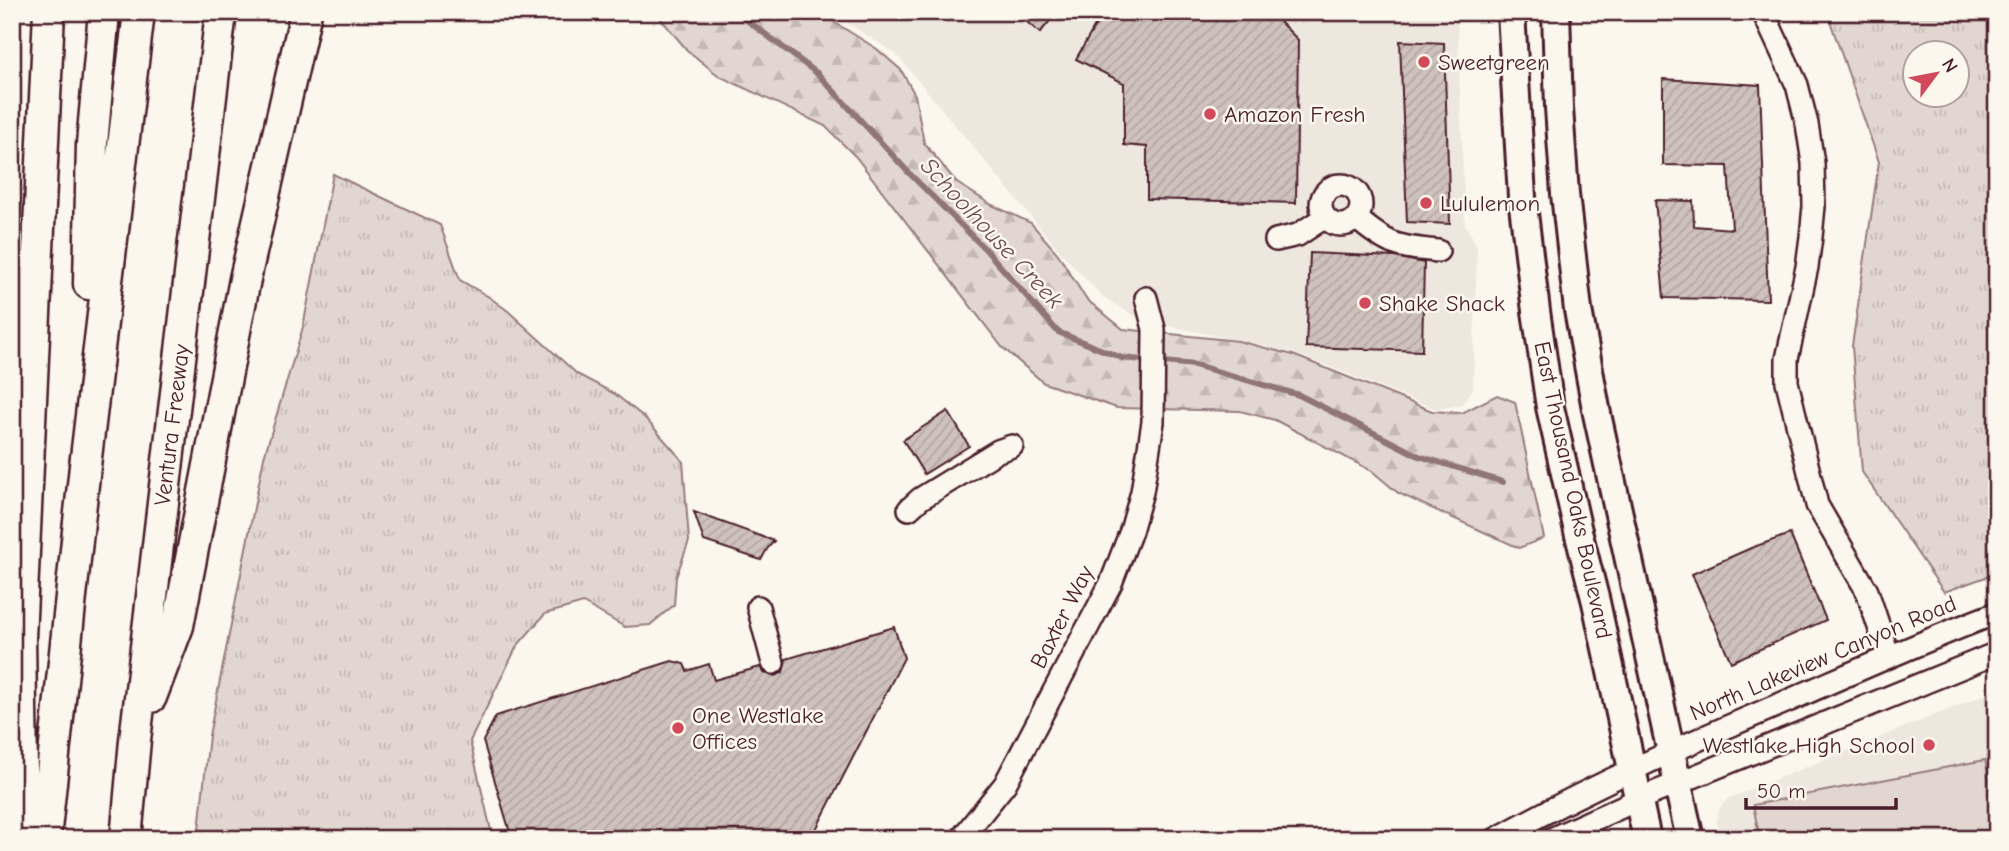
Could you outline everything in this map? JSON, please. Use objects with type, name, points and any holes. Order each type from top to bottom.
[{"type":"highway","points":[[23,839],[20,638],[49,12]]},
{"type":"highway","points":[[85,466],[92,144],[104,12]]},
{"type":"highway","points":[[45,839],[85,466],[139,12]]},
{"type":"highway","name":"Ventura Freeway","points":[[126,839],[135,740],[221,12]]},
{"type":"highway","points":[[135,740],[178,626],[245,279],[306,12]]},
{"type":"main road","name":"East Thousand Oaks Boulevard","points":[[1511,12],[1522,197],[1550,407],[1647,839]]},
{"type":"main road","name":"East Thousand Oaks Boulevard","points":[[1556,12],[1564,180],[1578,310],[1597,414],[1690,839]]},
{"type":"street","points":[[1763,12],[1797,85],[1813,163],[1814,206],[1811,237],[1787,359],[1787,382],[1817,505],[1867,591],[1889,657]]},
{"type":"street","points":[[1341,186],[1351,188],[1360,200],[1360,212],[1356,218],[1341,225],[1325,217],[1321,206],[1322,199],[1330,189],[1341,186]]},
{"type":"street","points":[[1276,240],[1298,235],[1325,217]]},
{"type":"street","points":[[1356,218],[1378,237],[1401,247],[1438,251]]},
{"type":"street","name":"Baxter Way","points":[[961,839],[1004,784],[1111,583],[1131,531],[1152,441],[1154,329],[1146,298]]},
{"type":"street","points":[[909,509],[920,499],[998,451],[1012,446]]},
{"type":"street","points":[[758,607],[773,663]]},
{"type":"street","name":"North Lakeview Canyon Road","points":[[1496,839],[1670,753],[1937,635],[1997,612]]},
{"type":"street","points":[[1551,839],[1677,783],[1997,653]]},
{"type":"shaded area","points":[[830,12],[1457,12],[1465,224],[1477,246],[1473,389],[1461,405],[1436,409],[1292,352],[1141,320],[1103,297],[1062,254],[896,54]]},
{"type":"shaded area","name":"Westlake High School","points":[[1997,690],[1997,839],[1721,839],[1717,821],[1719,809],[1727,799]]},
{"type":"green space","points":[[655,12],[818,12],[877,49],[901,70],[915,95],[924,143],[957,183],[992,205],[1031,223],[1058,254],[1086,299],[1123,329],[1238,341],[1293,355],[1432,411],[1462,413],[1497,395],[1515,402],[1544,538],[1519,548],[1398,493],[1372,471],[1275,420],[1240,411],[1117,408],[1044,383],[1002,347],[856,157],[825,126],[719,76],[687,50]]},
{"type":"green space","points":[[1827,12],[1997,12],[1997,573],[1944,592],[1862,472],[1852,346],[1879,162]]},
{"type":"green space","points":[[333,174],[440,225],[460,280],[508,311],[577,374],[615,394],[645,418],[683,461],[689,541],[676,577],[674,605],[650,625],[625,627],[583,603],[545,614],[517,646],[470,741],[493,839],[198,839],[209,736],[264,457],[303,327]]},
{"type":"green space","points":[[1985,760],[1997,817],[1997,839],[1760,839],[1753,805]]},
{"type":"building","points":[[1015,12],[1057,12],[1040,33]]},
{"type":"building","name":"Amazon Fresh","points":[[1103,12],[1257,12],[1276,18],[1298,40],[1296,203],[1147,199],[1147,147],[1124,145],[1124,83],[1076,59]]},
{"type":"building","points":[[1400,41],[1444,43],[1450,224],[1407,222]]},
{"type":"building","points":[[1663,79],[1760,85],[1768,300],[1664,298],[1655,200],[1693,201],[1694,226],[1732,229],[1728,166],[1663,165]]},
{"type":"building","name":"Shake Shack","points":[[1310,253],[1395,257],[1424,263],[1422,351],[1306,347]]},
{"type":"building","points":[[948,411],[969,446],[924,474],[903,440]]},
{"type":"building","points":[[694,512],[774,541],[761,560],[704,541]]},
{"type":"building","points":[[1790,534],[1826,620],[1731,662],[1692,574]]},
{"type":"building","name":"One Westlake Offices","points":[[894,627],[904,658],[811,839],[512,839],[483,741],[496,716],[672,661],[684,664],[687,671],[709,664],[714,680],[760,667],[764,673],[776,676],[783,672],[786,659]]},
{"type":"waterway","name":"Schoolhouse Creek","points":[[736,12],[818,74],[909,173],[987,251],[1058,332],[1122,358],[1195,365],[1299,395],[1419,456],[1503,482]]},
{"type":"place","name":"Sweetgreen","points":[[1424,62]]},
{"type":"place","name":"Amazon Fresh","points":[[1210,114]]},
{"type":"place","name":"Lululemon","points":[[1426,203]]},
{"type":"place","name":"Shake Shack","points":[[1365,303]]},
{"type":"place","name":"One Westlake Offices","points":[[678,728]]},
{"type":"place","name":"Westlake High School","points":[[1929,745]]}]
